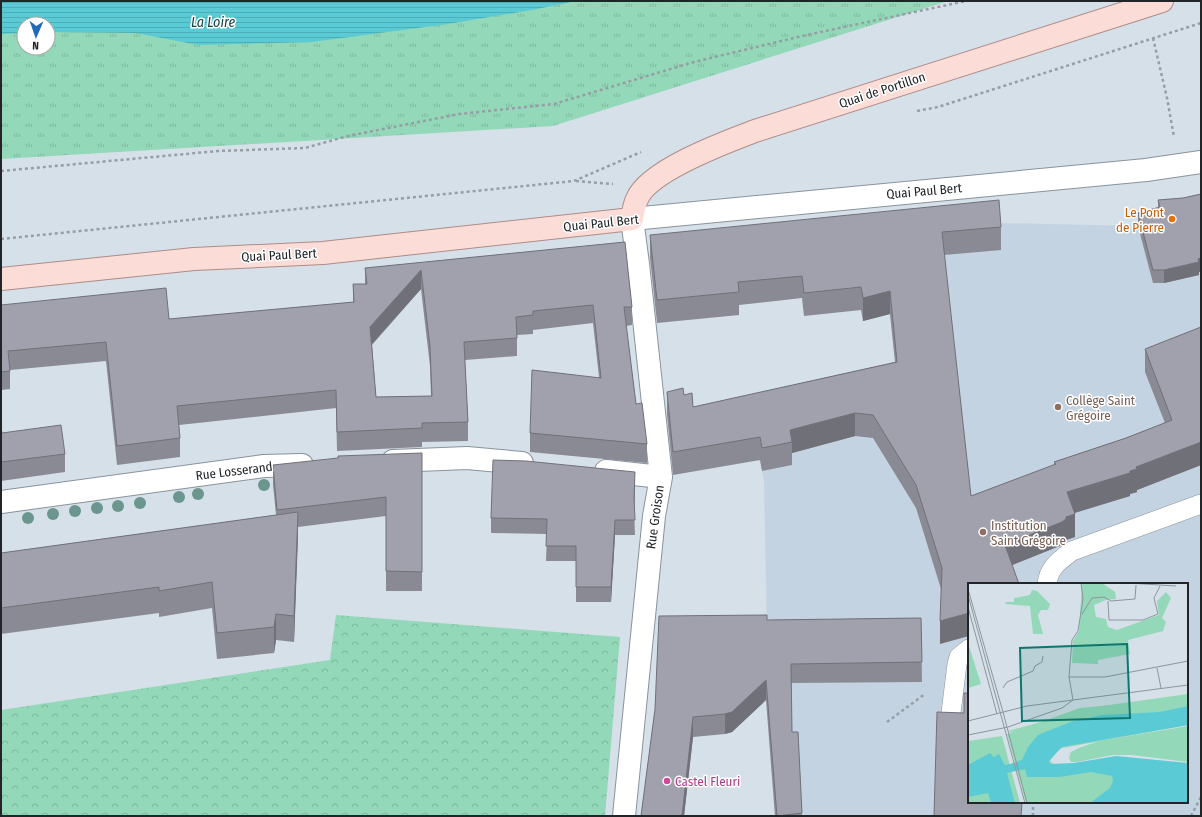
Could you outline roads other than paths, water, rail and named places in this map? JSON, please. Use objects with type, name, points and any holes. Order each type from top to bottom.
[{"type":"main road","name":"Quai de Portillon","points":[[632,219],[637,198],[646,186],[671,168],[711,148],[755,131],[1162,1]]},
{"type":"main road","name":"Quai Paul Bert","points":[[1,279],[194,259],[322,253],[632,219]]},
{"type":"street","name":"Quai Paul Bert","points":[[632,219],[1146,170],[1201,162]]},
{"type":"street","name":"Rue Groison","points":[[624,816],[654,516],[661,477],[632,219]]},
{"type":"street","points":[[374,462],[467,458],[543,465]]},
{"type":"street","name":"Rue Losserand","points":[[1,502],[264,466],[319,464]]},
{"type":"street","points":[[589,469],[661,477]]},
{"type":"lane","points":[[1047,583],[1048,575],[1058,562],[1072,551],[1201,504]]},
{"type":"lane","points":[[950,721],[957,664],[959,657],[968,650]]},
{"type":"water","name":"La Loire","points":[[1,1],[576,1],[448,24],[312,42],[198,45],[136,33],[56,32],[56,16],[16,16],[16,33],[1,34]]},
{"type":"place","name":"Le Pont de Pierre","points":[[1172,219]]},
{"type":"place","name":"Collège Saint Grégoire","points":[[1058,407]]},
{"type":"place","name":"Institution Saint Grégoire","points":[[983,532]]},
{"type":"place","name":"Castel Fleuri","points":[[667,781]]}]
